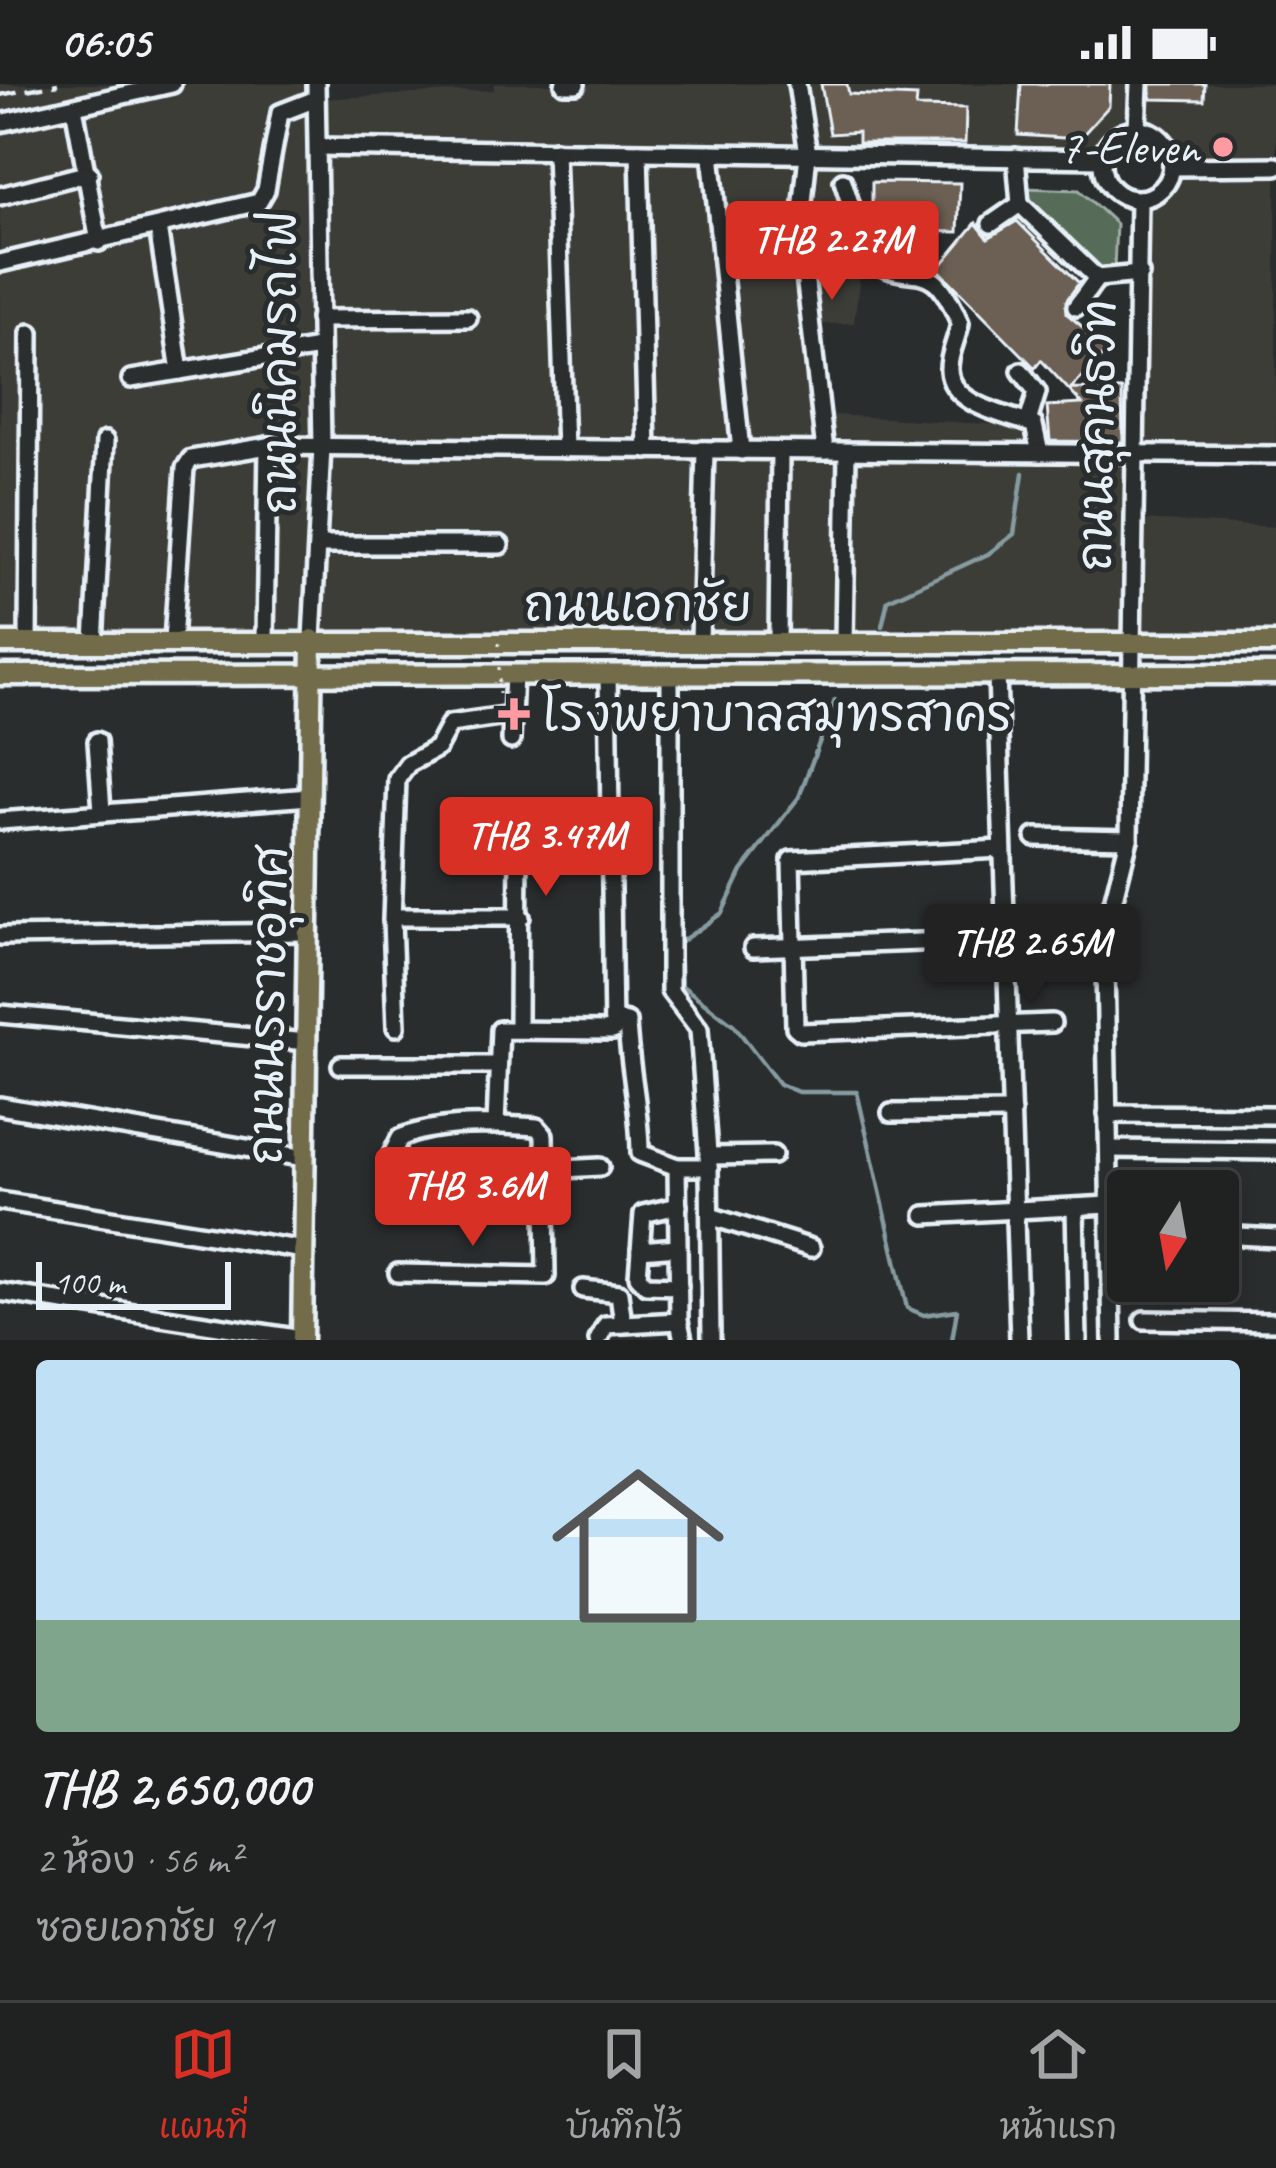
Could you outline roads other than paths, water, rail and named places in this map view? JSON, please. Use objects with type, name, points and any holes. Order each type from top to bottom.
[{"type":"main road","name":"ถนนเอกชัย","points":[[0,644],[313,639],[1276,643]]},
{"type":"main road","name":"ถนนนรราชอุทิศ","points":[[302,1340],[313,639]]},
{"type":"main road","name":"ถนนเอกชัย","points":[[0,675],[1276,674]]},
{"type":"street","points":[[0,123],[172,84]]},
{"type":"street","points":[[564,84],[576,84]]},
{"type":"street","points":[[797,84],[808,154],[800,230],[825,452]]},
{"type":"street","points":[[1137,129],[1139,84]]},
{"type":"street","points":[[0,263],[259,202],[266,190],[280,113],[316,91]]},
{"type":"street","name":"ถนนนิคมรถไฟ","points":[[313,639],[322,447],[316,91]]},
{"type":"street","points":[[74,107],[99,242]]},
{"type":"street","points":[[1137,129],[1162,139],[1172,167],[1161,190],[1139,199],[1111,188],[1102,159],[1114,137],[1137,129]]},
{"type":"street","points":[[317,147],[1102,159]]},
{"type":"street","points":[[556,150],[565,449]]},
{"type":"street","points":[[639,152],[647,450]]},
{"type":"street","points":[[710,153],[741,451]]},
{"type":"street","points":[[1016,158],[1020,204],[1097,278]]},
{"type":"street","points":[[1172,167],[1276,166]]},
{"type":"street","points":[[0,196],[89,173]]},
{"type":"street","points":[[843,181],[868,260],[929,275],[942,286],[961,322],[949,369],[962,394],[1037,428],[1040,453]]},
{"type":"street","name":"ถนนสุคนธวิท","points":[[1109,1170],[1106,965],[1129,839],[1135,673],[1139,199]]},
{"type":"street","points":[[991,224],[1020,204]]},
{"type":"street","points":[[158,227],[180,371]]},
{"type":"street","points":[[1076,307],[1097,278],[1140,274]]},
{"type":"street","points":[[319,319],[468,317]]},
{"type":"street","points":[[28,643],[30,333]]},
{"type":"street","points":[[131,380],[319,348]]},
{"type":"street","points":[[1021,371],[1037,392],[1028,422]]},
{"type":"street","points":[[94,643],[104,441]]},
{"type":"street","points":[[173,641],[185,464],[191,458],[268,446],[1276,455]]},
{"type":"street","points":[[265,640],[268,446]]},
{"type":"street","points":[[700,641],[705,450]]},
{"type":"street","points":[[778,641],[780,451]]},
{"type":"street","points":[[844,641],[847,452]]},
{"type":"street","points":[[319,545],[500,544]]},
{"type":"street","points":[[496,1124],[500,1030],[614,1030],[608,673]]},
{"type":"street","points":[[511,740],[514,674]]},
{"type":"street","points":[[670,674],[670,991],[699,1029],[709,1161],[712,1340]]},
{"type":"street","points":[[997,674],[1019,1340]]},
{"type":"street","points":[[396,1027],[392,917],[398,778],[407,764],[437,748],[450,724],[512,715]]},
{"type":"street","points":[[97,741],[102,811]]},
{"type":"street","points":[[0,821],[310,797]]},
{"type":"street","points":[[494,830],[519,833],[518,1027]]},
{"type":"street","points":[[1035,837],[1129,839]]},
{"type":"street","points":[[1001,849],[791,860],[797,1030],[1052,1023]]},
{"type":"street","points":[[392,917],[521,917]]},
{"type":"street","points":[[0,936],[308,932]]},
{"type":"street","points":[[753,948],[1004,939]]},
{"type":"street","points":[[0,1014],[307,1042]]},
{"type":"street","points":[[614,1019],[626,1022],[630,1087],[640,1102],[640,1153],[677,1167],[773,1155]]},
{"type":"street","points":[[341,1065],[498,1065]]},
{"type":"street","points":[[0,1106],[305,1158]]},
{"type":"street","points":[[891,1113],[1012,1112]]},
{"type":"street","points":[[1107,1114],[1276,1114]]},
{"type":"street","points":[[392,1154],[395,1143],[408,1135],[496,1124],[543,1129],[546,1276],[398,1273]]},
{"type":"street","points":[[1109,1150],[1276,1151]]},
{"type":"street","points":[[544,1169],[600,1167]]},
{"type":"street","points":[[677,1167],[683,1340]]},
{"type":"street","points":[[0,1201],[304,1250]]},
{"type":"street","points":[[926,1215],[1107,1205]]},
{"type":"street","points":[[678,1206],[644,1212],[640,1282],[679,1286]]},
{"type":"street","points":[[1075,1207],[1078,1340]]},
{"type":"street","points":[[710,1216],[811,1248]]},
{"type":"street","points":[[1239,1236],[1276,1238]]},
{"type":"street","points":[[640,1250],[679,1247]]},
{"type":"street","points":[[584,1289],[616,1291],[623,1324]]},
{"type":"street","points":[[0,1292],[302,1340]]},
{"type":"street","name":"ถนนสุคนธวิท","points":[[1111,1302],[1112,1340]]},
{"type":"street","points":[[1144,1320],[1276,1322]]},
{"type":"street","points":[[598,1340],[602,1328],[680,1321]]},
{"type":"waterway","points":[[882,626],[888,600],[988,554],[1014,534],[1023,473]]},
{"type":"waterway","points":[[835,700],[799,797],[742,871],[722,913],[679,943],[681,985],[734,1025],[779,1084],[798,1092],[857,1092],[907,1308],[924,1315],[957,1310],[952,1340]]},
{"type":"railway","points":[[0,95],[58,84]]},
{"type":"place","name":"7-Eleven","points":[[1223,147]]},
{"type":"place","name":"โรงพยาบาลสมุทรสาคร","points":[[514,714]]}]
